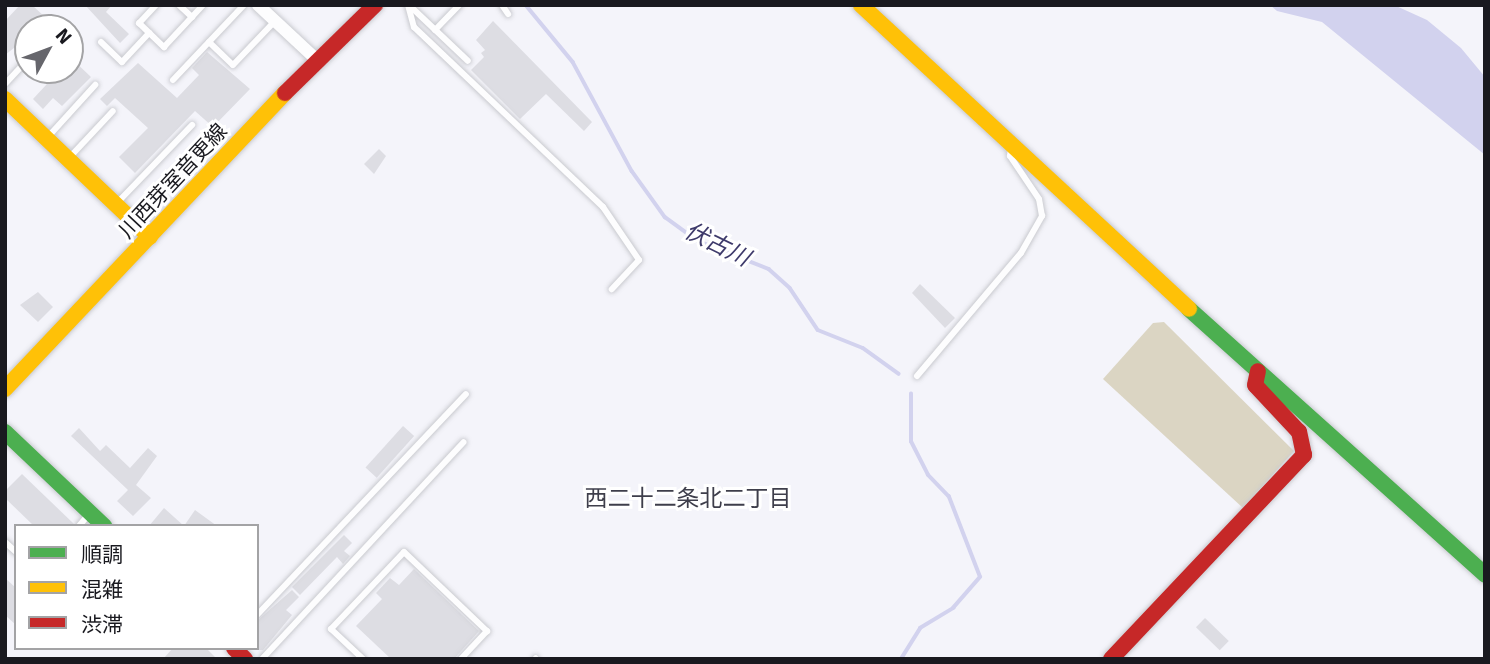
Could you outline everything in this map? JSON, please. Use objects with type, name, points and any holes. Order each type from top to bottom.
[{"type":"street","points":[[258,5],[317,60]]},
{"type":"street","name":"川西芽室音更線","points":[[5,389],[317,60],[375,5]]},
{"type":"street","points":[[861,5],[1258,371],[1485,575]]},
{"type":"street","points":[[5,99],[150,237]]},
{"type":"street","points":[[1111,659],[1304,455],[1299,432],[1255,385],[1258,371]]},
{"type":"street","points":[[5,432],[102,524]]},
{"type":"lane","points":[[156,5],[139,23],[164,47],[203,5]]},
{"type":"lane","points":[[179,5],[192,17]]},
{"type":"lane","points":[[173,80],[244,5]]},
{"type":"lane","points":[[408,5],[468,61]]},
{"type":"lane","points":[[408,5],[414,27],[603,207],[639,260],[612,289]]},
{"type":"lane","points":[[435,30],[458,5]]},
{"type":"lane","points":[[502,5],[508,14]]},
{"type":"lane","points":[[209,42],[233,65],[275,21]]},
{"type":"lane","points":[[100,42],[122,62],[149,33]]},
{"type":"lane","points":[[46,138],[95,85]]},
{"type":"lane","points":[[68,159],[113,111]]},
{"type":"lane","points":[[116,205],[192,125]]},
{"type":"lane","points":[[917,376],[1021,253],[1042,216],[1039,199],[1010,156],[1011,142]]},
{"type":"lane","points":[[259,613],[466,394]]},
{"type":"lane","points":[[261,659],[464,442]]},
{"type":"lane","points":[[81,524],[91,513]]},
{"type":"lane","points":[[363,659],[331,629],[404,552],[487,631],[461,659]]},
{"type":"shaded area","points":[[1164,322],[1294,451],[1243,508],[1103,379],[1153,323]]},
{"type":"water","points":[[1270,5],[1394,5],[1427,20],[1461,48],[1485,77],[1485,155],[1322,22],[1277,11]]},
{"type":"building","points":[[20,5],[32,5],[42,14],[14,14],[14,48],[5,55],[5,21]]},
{"type":"building","points":[[85,5],[112,5],[106,12],[129,34],[120,43]]},
{"type":"building","points":[[493,21],[592,122],[584,131],[546,94],[520,119],[471,70],[484,57],[481,53],[485,50],[476,40]]},
{"type":"building","points":[[207,52],[250,89],[213,127],[195,111],[135,173],[119,157],[148,128],[115,98],[107,106],[100,99],[138,63],[177,98],[199,75],[192,68]]},
{"type":"building","points":[[84,70],[91,77],[84,84]]},
{"type":"building","points":[[47,84],[84,84],[62,106],[53,98],[43,109],[33,99]]},
{"type":"building","points":[[379,149],[386,156],[374,174],[364,164]]},
{"type":"building","points":[[920,284],[955,318],[945,328],[912,293]]},
{"type":"building","points":[[38,292],[53,307],[38,322],[20,305]]},
{"type":"building","points":[[403,426],[414,436],[377,478],[366,468]]},
{"type":"building","points":[[79,428],[100,451],[106,445],[130,468],[148,448],[157,456],[136,485],[151,498],[133,516],[117,501],[128,490],[71,436]]},
{"type":"building","points":[[22,474],[74,524],[32,524],[5,498],[5,491]]},
{"type":"building","points":[[164,508],[182,524],[151,524]]},
{"type":"building","points":[[195,510],[214,524],[185,524]]},
{"type":"building","points":[[344,535],[352,543],[344,551],[350,556],[343,564],[337,557],[300,595],[292,587]]},
{"type":"building","points":[[414,569],[479,631],[454,659],[391,659],[356,626],[382,599],[376,593],[390,578],[399,585]]},
{"type":"building","points":[[5,578],[14,586],[14,623],[5,615]]},
{"type":"building","points":[[292,590],[299,597],[286,610],[292,615],[263,650],[259,650],[259,619]]},
{"type":"building","points":[[1205,618],[1229,641],[1220,650],[1196,627]]},
{"type":"building","points":[[171,650],[208,650],[217,659],[163,659]]},
{"type":"waterway","name":"伏古川","points":[[526,5],[573,62],[632,171],[665,217],[698,241],[769,269],[790,288],[818,330],[863,348],[899,374]]},
{"type":"waterway","name":"伏古川","points":[[901,659],[920,628],[953,608],[980,577],[949,497],[928,475],[911,442],[911,394]]},
{"type":"traffic: fast","points":[[1189,309],[1485,575]]},
{"type":"traffic: fast","points":[[5,432],[102,524]]},
{"type":"traffic: slow","points":[[861,5],[1189,309]]},
{"type":"traffic: slow","points":[[5,389],[285,93]]},
{"type":"traffic: slow","points":[[5,99],[150,237]]},
{"type":"traffic: jam","points":[[285,93],[375,5]]},
{"type":"traffic: jam","points":[[1111,659],[1304,455],[1299,432],[1255,385],[1258,371]]},
{"type":"traffic: jam","points":[[236,650],[245,659]]},
{"type":"district","name":"西二十二条北二丁目","points":[[688,499]]}]
